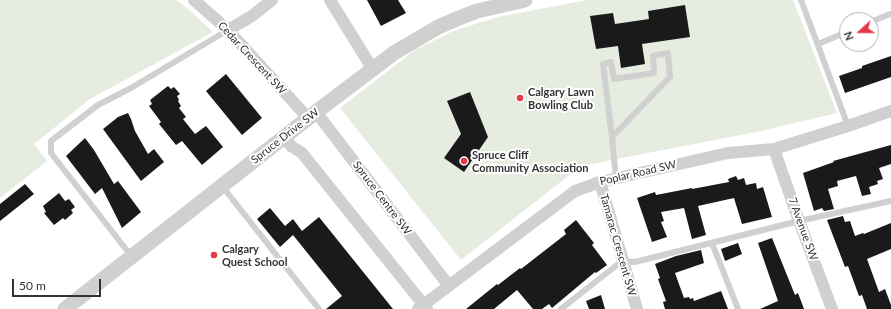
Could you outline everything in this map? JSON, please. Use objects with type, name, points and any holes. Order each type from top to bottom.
[{"type":"street","name":"Cedar Crescent SW","points":[[194,0],[228,30],[312,115]]},
{"type":"street","points":[[228,30],[252,16],[272,0]]},
{"type":"street","points":[[330,0],[372,68]]},
{"type":"street","name":"Spruce Drive SW","points":[[65,309],[372,68],[394,53],[438,27],[477,11],[525,0]]},
{"type":"street","name":"Poplar Road SW","points":[[423,308],[449,286],[575,191],[616,178],[728,153],[774,149],[891,111]]},
{"type":"street","name":"Spruce Centre SW","points":[[312,115],[449,286]]},
{"type":"street","points":[[284,137],[292,146],[302,153],[423,308]]},
{"type":"street","name":"7 Avenue SW","points":[[774,149],[832,309]]},
{"type":"street","name":"Tamarac Crescent SW","points":[[600,182],[637,309]]},
{"type":"lane","points":[[801,0],[848,126]]},
{"type":"lane","points":[[879,19],[890,14]]},
{"type":"lane","points":[[132,257],[51,153],[51,141],[98,104],[131,88],[228,30]]},
{"type":"lane","points":[[818,44],[839,35]]},
{"type":"lane","points":[[612,137],[670,77],[668,53],[652,56],[654,73],[614,79],[611,62],[603,64],[616,178]]},
{"type":"lane","points":[[222,186],[319,309]]},
{"type":"lane","points":[[562,309],[622,261],[635,262],[799,221],[891,202]]},
{"type":"lane","points":[[712,243],[738,309]]},
{"type":"shaded area","points":[[0,0],[176,0],[213,32],[90,99],[34,144],[47,161],[0,198]]},
{"type":"shaded area","points":[[587,0],[793,0],[837,113],[761,131],[581,166],[461,260],[340,108],[415,50],[453,31],[498,17]]},
{"type":"building","points":[[367,0],[398,0],[406,13],[381,26]]},
{"type":"building","points":[[685,5],[690,37],[642,44],[645,64],[621,68],[618,46],[596,49],[590,16],[613,13],[615,24],[649,19],[648,11]]},
{"type":"building","points":[[891,56],[891,77],[845,93],[839,76]]},
{"type":"building","points":[[226,74],[262,118],[242,135],[206,91]]},
{"type":"building","points":[[168,86],[171,89],[174,87],[180,94],[177,96],[181,106],[179,108],[186,117],[183,119],[195,134],[206,126],[223,147],[202,165],[182,141],[176,145],[159,124],[161,122],[149,106],[152,104],[150,100]]},
{"type":"building","points":[[470,92],[488,137],[464,172],[444,158],[461,134],[447,101]]},
{"type":"building","points":[[128,113],[135,131],[148,154],[154,149],[164,162],[141,181],[103,129],[118,117]]},
{"type":"building","points":[[85,138],[94,150],[114,184],[118,181],[141,212],[122,228],[102,188],[95,194],[66,156]]},
{"type":"building","points":[[891,145],[891,164],[879,168],[883,179],[877,181],[878,184],[869,187],[871,194],[862,196],[856,176],[837,181],[838,186],[828,189],[834,209],[824,211],[822,208],[814,211],[803,173],[834,162],[833,161]]},
{"type":"building","points":[[736,176],[738,180],[744,178],[746,185],[756,183],[757,189],[763,187],[772,217],[742,224],[734,198],[698,206],[706,235],[692,239],[684,208],[661,212],[664,221],[661,222],[667,237],[652,242],[637,198],[655,192],[656,195],[729,182],[728,179]]},
{"type":"building","points":[[25,184],[34,194],[0,221],[0,204]]},
{"type":"building","points":[[59,193],[65,201],[69,199],[75,207],[71,210],[73,213],[65,220],[63,218],[54,225],[44,213],[46,212],[43,206]]},
{"type":"building","points":[[270,208],[285,226],[293,219],[302,231],[319,217],[393,309],[326,309],[342,296],[293,235],[280,247],[257,219]]},
{"type":"building","points":[[843,216],[845,222],[850,221],[855,236],[891,223],[891,249],[867,259],[879,292],[885,289],[891,309],[867,309],[862,295],[859,296],[848,266],[845,267],[827,220]]},
{"type":"building","points":[[576,220],[594,243],[592,245],[607,265],[596,273],[595,272],[552,308],[549,304],[542,309],[533,309],[517,290],[494,309],[466,309],[497,284],[498,285],[520,268],[521,269],[566,234],[564,230]]},
{"type":"building","points":[[772,238],[795,295],[798,293],[804,309],[760,309],[778,301],[758,243]]},
{"type":"building","points":[[738,243],[742,254],[725,261],[721,249]]},
{"type":"building","points":[[701,250],[704,263],[675,273],[684,298],[693,298],[694,301],[721,291],[728,309],[665,309],[663,302],[666,301],[658,279],[660,278],[655,264],[676,256]]},
{"type":"building","points":[[601,295],[605,309],[589,309],[586,301]]},
{"type":"place","name":"Calgary Lawn Bowling Club","points":[[520,98]]},
{"type":"place","name":"Spruce Cliff Community Association","points":[[464,161]]},
{"type":"place","name":"Calgary Quest School","points":[[214,255]]}]
